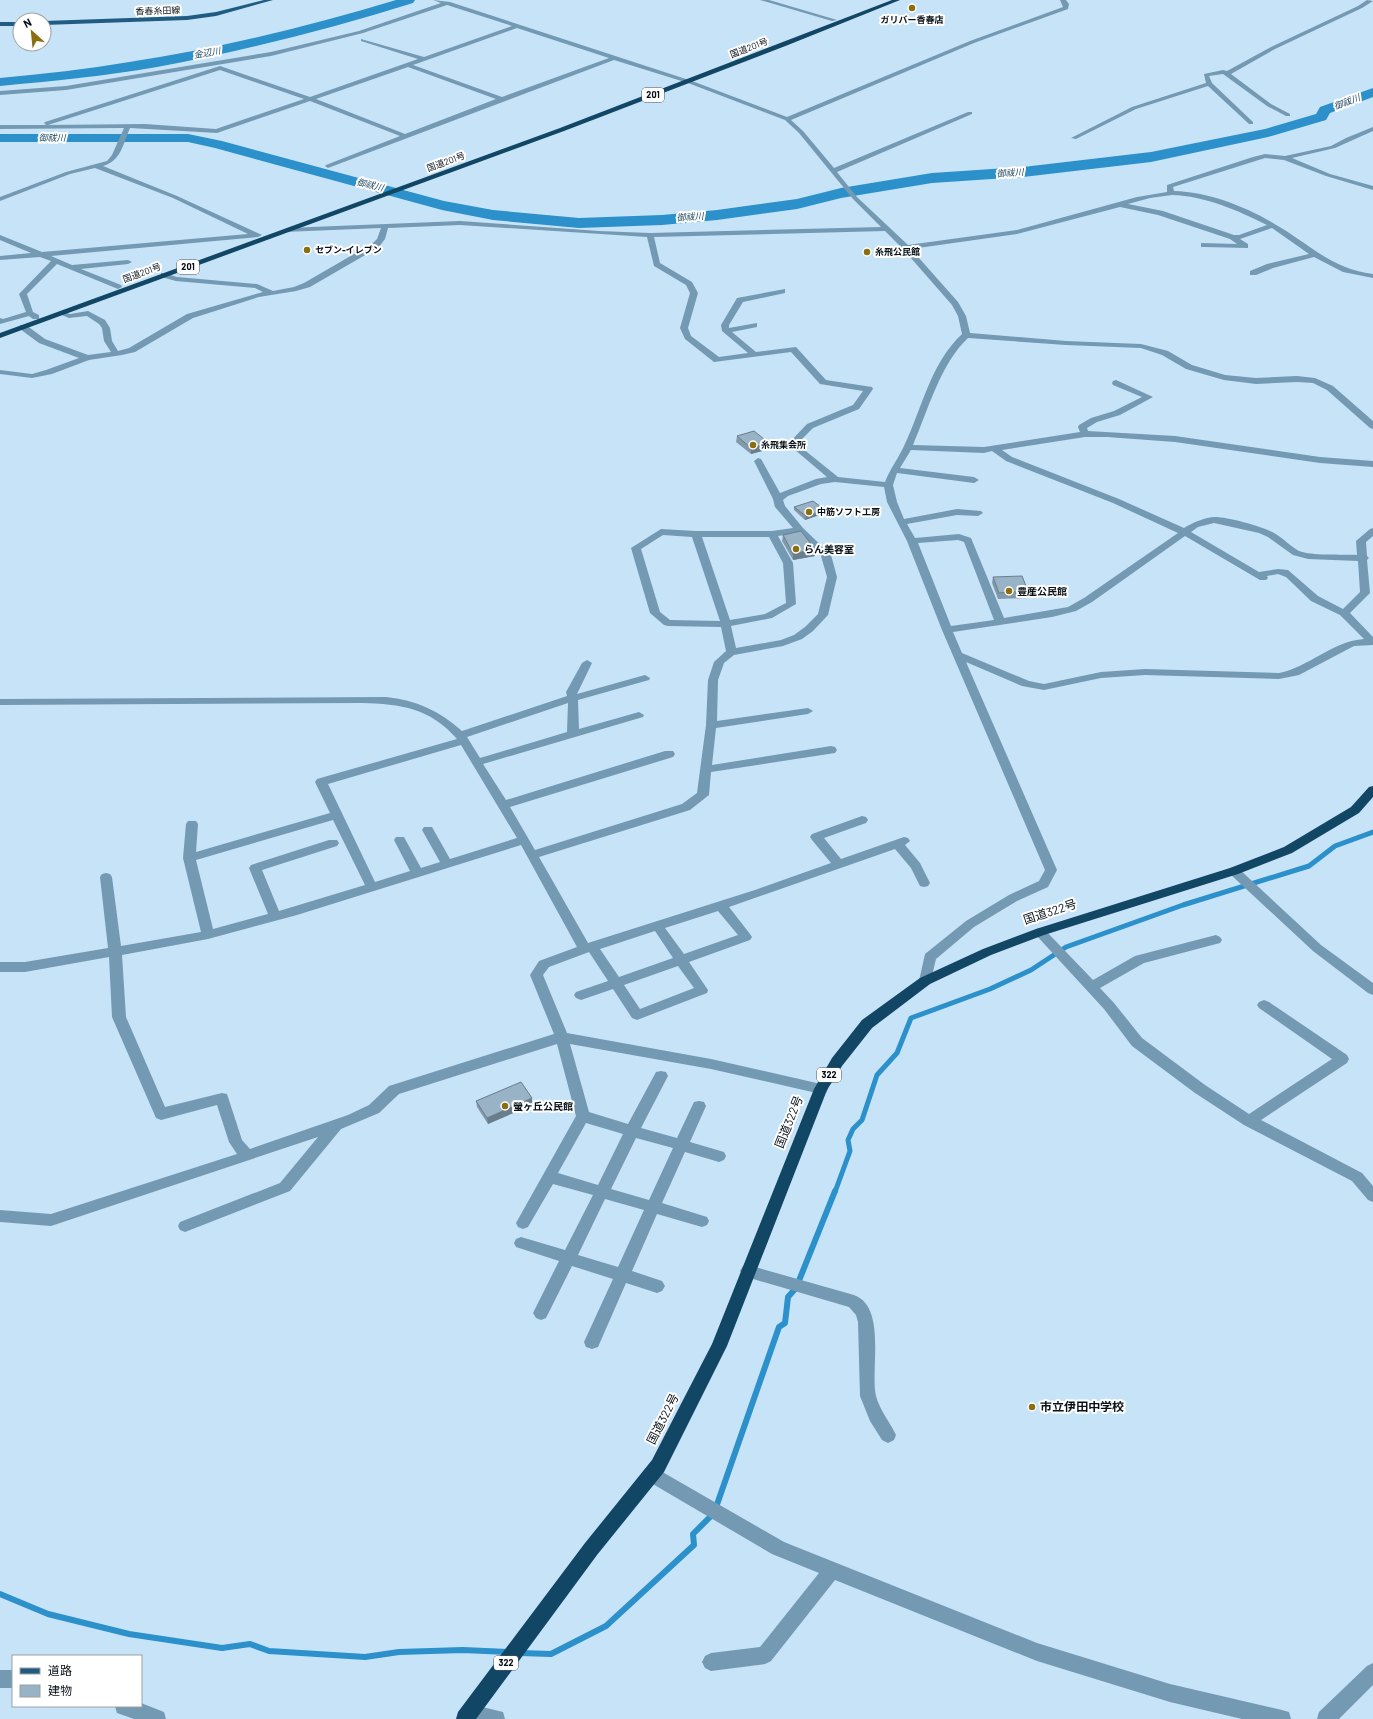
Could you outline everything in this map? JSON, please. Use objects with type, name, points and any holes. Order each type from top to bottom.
[{"type":"highway","name":"国道201号","points":[[686,81],[886,0]]},
{"type":"highway","name":"国道201号","points":[[0,336],[686,81],[897,0]]},
{"type":"highway","name":"国道201号","points":[[33,315],[118,287],[258,235],[373,198]]},
{"type":"highway","name":"国道322号","points":[[470,1712],[591,1549],[658,1466],[719,1346],[821,1089],[837,1062],[867,1024],[925,981],[987,952],[1040,932],[1234,871],[1305,841],[1355,810],[1373,790]]},
{"type":"main road","name":"香春糸田線","points":[[52,23],[187,18],[216,14],[270,0]]},
{"type":"main road","points":[[0,24],[12,24]]},
{"type":"street","points":[[436,0],[686,81],[786,119],[801,132],[855,198],[906,247],[955,304],[962,316],[966,334]]},
{"type":"street","points":[[0,93],[66,88],[134,78],[270,54],[361,32],[458,0]]},
{"type":"street","points":[[763,0],[834,20]]},
{"type":"street","points":[[786,119],[791,115],[824,105],[994,33],[1066,8],[1064,0]]},
{"type":"street","points":[[1251,123],[1209,84],[1206,75],[1223,72],[1228,73],[1273,48],[1360,7],[1371,0]]},
{"type":"street","points":[[0,127],[145,126],[217,131],[518,26]]},
{"type":"street","points":[[363,40],[426,59]]},
{"type":"street","points":[[328,166],[613,58]]},
{"type":"street","points":[[409,65],[502,99]]},
{"type":"street","points":[[40,127],[42,125],[220,68],[311,99],[405,136]]},
{"type":"street","points":[[1228,73],[1269,105],[1288,115]]},
{"type":"street","points":[[1074,138],[1134,108],[1209,84]]},
{"type":"street","points":[[834,172],[970,112]]},
{"type":"street","points":[[0,199],[68,173],[109,162],[115,156],[128,126]]},
{"type":"street","points":[[1285,158],[1333,147],[1373,129]]},
{"type":"street","points":[[1171,193],[1169,186],[1265,156],[1285,158],[1328,175],[1373,188]]},
{"type":"street","points":[[96,166],[174,197],[258,235]]},
{"type":"street","points":[[906,247],[1016,232],[1051,224],[1154,195],[1184,193],[1204,198],[1257,218],[1272,226],[1314,255],[1348,273],[1373,276]]},
{"type":"street","points":[[1118,204],[1160,212],[1233,237],[1245,246],[1204,245]]},
{"type":"street","points":[[287,230],[460,223],[599,233],[650,235],[888,229]]},
{"type":"street","points":[[0,372],[32,376],[49,372],[87,358],[132,350],[190,316],[258,295],[296,289],[308,285],[376,244],[381,239],[385,226]]},
{"type":"street","points":[[1233,237],[1240,237],[1272,226]]},
{"type":"street","points":[[0,258],[258,235]]},
{"type":"street","points":[[650,235],[657,264],[688,284],[694,293],[684,328],[688,337],[717,360],[793,348],[823,382],[869,389],[856,407],[810,426],[792,444],[835,479]]},
{"type":"street","points":[[0,237],[118,287]]},
{"type":"street","points":[[1253,273],[1270,266],[1314,255]]},
{"type":"street","points":[[0,323],[33,315],[23,294],[55,261]]},
{"type":"street","points":[[70,267],[128,262]]},
{"type":"street","points":[[164,275],[176,279],[257,286],[272,293]]},
{"type":"street","points":[[754,354],[726,331],[725,325],[740,300],[782,291]]},
{"type":"street","points":[[61,314],[69,316],[88,313],[102,322],[106,328],[108,341],[116,354]]},
{"type":"street","points":[[726,331],[754,325]]},
{"type":"street","points":[[23,327],[42,341],[87,358]]},
{"type":"street","points":[[966,334],[1066,343],[1141,346],[1165,353],[1189,367],[1224,377],[1256,381],[1297,379],[1315,381],[1330,388],[1373,426]]},
{"type":"street","points":[[925,981],[930,957],[970,924],[1013,898],[1044,884],[1051,870],[947,630],[912,541],[892,502],[888,485],[894,470],[908,447],[942,365],[954,346],[966,334]]},
{"type":"street","points":[[1085,434],[1082,427],[1087,424],[1117,414],[1149,397],[1116,383]]},
{"type":"street","points":[[908,447],[969,450],[995,449],[1085,434],[1107,434],[1175,439],[1320,460],[1373,464]]},
{"type":"street","points":[[995,449],[1009,459],[1116,501],[1184,532],[1261,576],[1274,570],[1280,570],[1289,575],[1311,596],[1344,614],[1373,642]]},
{"type":"street","points":[[532,854],[686,807],[703,795],[711,725],[713,680],[719,662],[732,652],[783,643],[793,639],[809,629],[823,615],[832,577],[826,555],[800,530],[780,507],[778,499],[758,461]]},
{"type":"street","points":[[894,470],[974,480]]},
{"type":"street","points":[[778,499],[785,494],[819,482],[835,479],[888,485]]},
{"type":"street","points":[[901,522],[957,512],[978,513]]},
{"type":"street","points":[[947,630],[1052,614],[1072,609],[1088,600],[1195,525],[1214,520],[1262,531],[1271,535],[1296,553],[1308,556],[1364,558]]},
{"type":"street","points":[[772,534],[788,563],[791,604],[768,616],[726,624],[668,623],[655,613],[636,548],[661,532],[696,534],[772,534],[800,530]]},
{"type":"street","points":[[1344,614],[1365,593],[1364,558],[1361,541],[1373,531]]},
{"type":"street","points":[[696,534],[726,624],[732,652]]},
{"type":"street","points":[[912,541],[959,537],[968,540],[1000,622]]},
{"type":"street","points":[[958,655],[1026,684],[1044,687],[1101,675],[1145,672],[1279,676],[1295,673],[1352,642],[1373,642]]},
{"type":"street","points":[[573,734],[573,698],[570,692],[587,663]]},
{"type":"street","points":[[372,888],[321,782],[463,738],[573,698],[645,678]]},
{"type":"street","points":[[0,702],[280,699],[400,701],[420,706],[436,716],[463,738],[476,762],[589,948],[616,982],[637,1015],[702,990],[657,926]]},
{"type":"street","points":[[711,725],[808,711]]},
{"type":"street","points":[[476,762],[639,716]]},
{"type":"street","points":[[706,769],[831,750]]},
{"type":"street","points":[[502,805],[669,754]]},
{"type":"street","points":[[189,858],[337,815]]},
{"type":"street","points":[[839,864],[816,837],[862,820]]},
{"type":"street","points":[[192,824],[189,858],[208,936]]},
{"type":"street","points":[[428,830],[447,864]]},
{"type":"street","points":[[400,840],[418,874]]},
{"type":"street","points":[[0,967],[25,966],[208,936],[372,888],[524,840]]},
{"type":"street","points":[[523,1223],[583,1116],[562,1037],[536,976],[544,964],[720,905],[900,842],[916,866],[924,883]]},
{"type":"street","points":[[275,917],[255,868],[333,844]]},
{"type":"street","points":[[1234,871],[1317,948],[1373,990]]},
{"type":"street","points":[[106,876],[115,952],[119,1017],[161,1114],[222,1098],[236,1142],[247,1156]]},
{"type":"street","points":[[581,995],[746,937],[720,905]]},
{"type":"street","points":[[1040,932],[1109,1006],[1137,1042],[1200,1089],[1249,1121],[1357,1177],[1373,1196]]},
{"type":"street","points":[[1091,987],[1140,960],[1216,940]]},
{"type":"street","points":[[1249,1121],[1342,1059],[1264,1005]]},
{"type":"street","points":[[0,1216],[51,1220],[247,1156],[337,1124],[374,1108],[394,1090],[562,1037],[711,1064],[821,1089]]},
{"type":"street","points":[[541,1313],[661,1076]]},
{"type":"street","points":[[592,1342],[699,1106]]},
{"type":"street","points":[[583,1116],[719,1156]]},
{"type":"street","points":[[185,1226],[285,1187],[337,1124]]},
{"type":"street","points":[[550,1177],[702,1221]]},
{"type":"street","points":[[522,1243],[657,1286]]},
{"type":"street","points":[[748,1271],[854,1302],[862,1311],[866,1322],[868,1396],[876,1416],[888,1435]]},
{"type":"street","points":[[652,1474],[778,1548],[1037,1652],[1170,1693],[1257,1716],[1282,1719]]},
{"type":"street","points":[[711,1662],[765,1655],[832,1570]]},
{"type":"street","points":[[1326,1719],[1373,1672]]},
{"type":"street","points":[[0,1679],[12,1679]]},
{"type":"street","points":[[127,1707],[157,1719]]},
{"type":"street","points":[[470,1712],[496,1719]]},
{"type":"building","points":[[754,431],[769,443],[751,448],[737,436]]},
{"type":"building","name":"中筋ソフト工房","points":[[813,501],[825,510],[806,516],[794,507]]},
{"type":"building","points":[[801,531],[815,549],[793,554],[783,535]]},
{"type":"building","points":[[1022,576],[1028,591],[999,593],[993,577]]},
{"type":"building","name":"螢ヶ丘公民館","points":[[521,1082],[532,1098],[487,1118],[476,1101]]},
{"type":"waterway","name":"金辺川","points":[[0,82],[104,71],[207,53],[309,30],[409,0]]},
{"type":"waterway","name":"御祓川","points":[[0,138],[188,138],[217,144],[442,205],[493,215],[579,223],[662,220],[717,215],[797,204],[841,193],[932,178],[1023,172],[1151,157],[1268,133],[1321,117],[1325,110],[1358,99],[1373,92]]},
{"type":"waterway","points":[[835,1192],[850,1151],[848,1140],[853,1129],[862,1120],[877,1075],[897,1053],[911,1018],[990,989],[1031,970],[1066,947],[1183,905],[1309,866],[1335,846],[1373,832]]},
{"type":"waterway","points":[[520,1653],[551,1654],[606,1626],[694,1545],[693,1534],[714,1513],[779,1327],[785,1323],[788,1297],[796,1288],[835,1191]]},
{"type":"waterway","points":[[0,1594],[48,1614],[129,1634],[222,1648],[250,1644],[269,1651],[365,1657],[399,1652],[463,1650],[508,1652]]},
{"type":"place","name":"ガリバー香春店","points":[[912,8]]},
{"type":"place","name":"セブン-イレブン","points":[[307,250]]},
{"type":"place","name":"糸飛公民館","points":[[867,252]]},
{"type":"place","name":"糸飛集会所","points":[[753,445]]},
{"type":"place","name":"中筋ソフト工房","points":[[809,512]]},
{"type":"place","name":"らん美容室","points":[[796,549]]},
{"type":"place","name":"豊産公民館","points":[[1009,591]]},
{"type":"place","name":"螢ヶ丘公民館","points":[[505,1106]]},
{"type":"place","name":"市立伊田中学校","points":[[1032,1407]]}]
